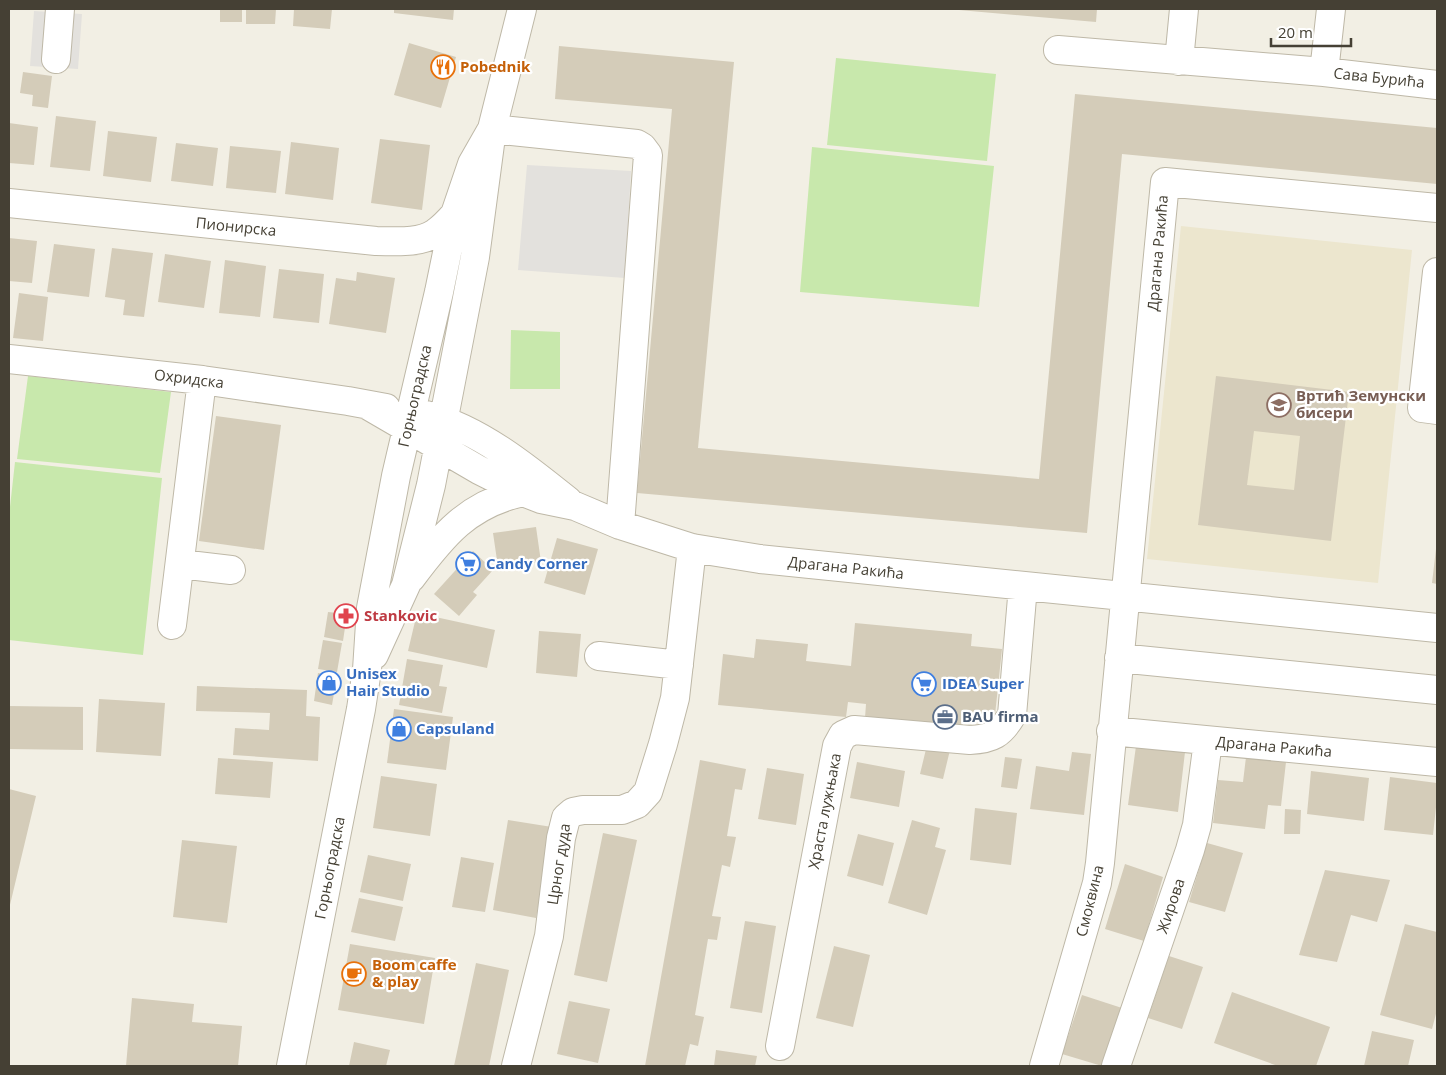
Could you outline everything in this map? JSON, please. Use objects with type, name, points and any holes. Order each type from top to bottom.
[{"type":"street","points":[[56,59],[60,9]]},
{"type":"street","name":"Горњоградска","points":[[367,670],[406,585],[441,433],[475,257],[492,129],[522,9]]},
{"type":"street","points":[[1179,61],[1184,9]]},
{"type":"street","name":"Сава Бурића","points":[[1331,9],[1324,72],[1437,85]]},
{"type":"street","points":[[1058,50],[1324,72]]},
{"type":"street","points":[[492,129],[637,144],[648,155],[620,525]]},
{"type":"street","name":"Горњоградска","points":[[291,1066],[367,670],[371,608],[396,476],[439,292],[455,214],[472,164],[492,129]]},
{"type":"street","name":"Драгана Ракића","points":[[1125,597],[1165,182],[1437,208]]},
{"type":"street","name":"Пионирска","points":[[9,203],[376,241],[404,241],[423,238],[434,234],[455,214]]},
{"type":"street","points":[[1437,272],[1422,408],[1437,410]]},
{"type":"street","name":"Охридска","points":[[9,359],[202,380],[348,401],[369,406]]},
{"type":"street","points":[[172,625],[202,380]]},
{"type":"street","name":"Драгана Ракића","points":[[369,406],[441,433],[489,443],[548,484],[575,506]]},
{"type":"street","name":"Драгана Ракића","points":[[441,433],[479,470],[523,492],[541,499],[575,506],[620,525],[692,548],[760,559],[1437,628]]},
{"type":"street","points":[[406,585],[447,534],[474,511],[491,502],[523,492]]},
{"type":"street","name":"Црног дуда","points":[[516,1066],[548,936],[561,838],[566,818],[573,812],[583,810],[622,810],[637,804],[648,792],[672,708],[679,665],[692,548]]},
{"type":"street","points":[[180,564],[231,570]]},
{"type":"street","name":"Храста лужњака","points":[[780,1046],[837,746],[843,735],[854,730],[970,740],[983,739],[1002,731],[1012,716],[1023,586]]},
{"type":"street","name":"Смоквина","points":[[1044,1066],[1097,883],[1125,597]]},
{"type":"street","points":[[598,656],[679,665]]},
{"type":"street","points":[[1119,658],[1437,690]]},
{"type":"street","name":"Драгана Ракића","points":[[1112,731],[1437,762]]},
{"type":"street","name":"Жирова","points":[[1116,1066],[1190,850],[1197,824],[1208,741]]},
{"type":"shaded area","points":[[34,11],[82,14],[78,69],[30,66]]},
{"type":"shaded area","points":[[527,165],[631,171],[625,278],[518,270]]},
{"type":"shaded area","name":"Вртић Земунски бисери","points":[[1181,226],[1412,250],[1378,583],[1147,559]]},
{"type":"green space","points":[[836,58],[996,74],[987,161],[827,145]]},
{"type":"green space","points":[[812,147],[994,166],[979,307],[800,292]]},
{"type":"green space","points":[[511,330],[560,332],[560,389],[510,389]]},
{"type":"green space","points":[[28,376],[171,392],[160,473],[17,459]]},
{"type":"green space","points":[[15,462],[162,478],[143,655],[9,640],[9,516]]},
{"type":"building","points":[[220,9],[242,9],[242,22],[220,22]]},
{"type":"building","points":[[246,9],[276,9],[275,24],[246,24]]},
{"type":"building","points":[[294,9],[332,9],[330,29],[293,26]]},
{"type":"building","points":[[394,9],[454,9],[453,20],[394,13]]},
{"type":"building","points":[[959,9],[1097,9],[1096,22]]},
{"type":"building","points":[[409,43],[456,57],[441,108],[394,95]]},
{"type":"building","points":[[559,46],[734,62],[698,448],[1039,479],[1075,94],[1437,128],[1437,184],[1122,154],[1087,533],[637,493],[672,109],[555,99]]},
{"type":"building","points":[[23,72],[52,76],[48,108],[32,106],[33,95],[20,93]]},
{"type":"building","points":[[56,116],[96,121],[90,171],[50,167]]},
{"type":"building","points":[[9,123],[38,127],[34,165],[9,163]]},
{"type":"building","points":[[108,131],[157,137],[151,182],[103,176]]},
{"type":"building","points":[[380,139],[430,145],[422,210],[371,203]]},
{"type":"building","points":[[291,142],[339,148],[333,200],[285,194]]},
{"type":"building","points":[[176,143],[218,148],[213,186],[171,181]]},
{"type":"building","points":[[230,146],[281,151],[276,193],[226,188]]},
{"type":"building","points":[[9,238],[37,241],[32,283],[9,281]]},
{"type":"building","points":[[54,244],[95,249],[89,297],[47,292]]},
{"type":"building","points":[[112,248],[153,253],[144,317],[123,315],[125,300],[105,297]]},
{"type":"building","points":[[165,254],[211,261],[204,308],[158,302]]},
{"type":"building","points":[[225,260],[266,266],[260,317],[219,313]]},
{"type":"building","points":[[279,269],[324,274],[319,323],[273,318]]},
{"type":"building","points":[[357,272],[395,278],[386,333],[329,324],[336,278],[356,281]]},
{"type":"building","points":[[19,293],[48,297],[43,341],[13,338]]},
{"type":"building","points":[[1216,376],[1349,392],[1331,541],[1198,525]],"holes":[[[1254,431],[1300,436],[1294,490],[1247,485]]]},
{"type":"building","points":[[216,416],[281,425],[264,550],[199,541]]},
{"type":"building","points":[[536,527],[541,562],[498,567],[493,533]]},
{"type":"building","points":[[557,538],[598,549],[585,595],[544,583]]},
{"type":"building","points":[[1437,549],[1437,584],[1432,583]]},
{"type":"building","points":[[473,551],[493,570],[473,592],[477,595],[459,616],[434,594]]},
{"type":"building","points":[[328,612],[347,614],[343,641],[324,637]]},
{"type":"building","points":[[417,613],[495,630],[487,668],[408,651]]},
{"type":"building","name":"IDEA Super","points":[[855,623],[972,634],[971,646],[1002,649],[995,715],[962,712],[961,728],[865,718],[866,704],[848,702],[846,717],[718,705],[723,654],[754,658],[756,639],[808,644],[806,661],[851,666]]},
{"type":"building","points":[[539,631],[581,634],[577,677],[536,673]]},
{"type":"building","points":[[323,640],[342,643],[337,672],[318,669]]},
{"type":"building","points":[[407,659],[443,665],[439,686],[447,687],[442,713],[399,705]]},
{"type":"building","points":[[318,673],[337,676],[332,705],[314,701]]},
{"type":"building","points":[[197,686],[307,690],[306,716],[320,717],[318,761],[233,755],[235,728],[269,730],[270,713],[196,711]]},
{"type":"building","points":[[99,699],[165,703],[161,756],[96,752]]},
{"type":"building","points":[[9,706],[83,707],[83,750],[9,749]]},
{"type":"building","points":[[394,709],[453,717],[446,770],[387,763]]},
{"type":"building","points":[[927,745],[950,750],[943,779],[920,774]]},
{"type":"building","points":[[1136,746],[1185,752],[1178,812],[1128,805]]},
{"type":"building","points":[[1072,752],[1091,754],[1084,815],[1030,809],[1036,766],[1069,771]]},
{"type":"building","points":[[1005,757],[1022,759],[1017,789],[1001,787]]},
{"type":"building","points":[[1246,757],[1286,762],[1281,806],[1268,805],[1265,829],[1213,823],[1218,780],[1243,782]]},
{"type":"building","points":[[218,758],[273,762],[270,798],[215,794]]},
{"type":"building","points":[[700,760],[746,769],[742,790],[735,789],[727,836],[736,837],[730,867],[722,865],[712,916],[721,917],[717,940],[708,939],[695,1015],[704,1017],[698,1046],[690,1044],[685,1066],[645,1066]]},
{"type":"building","points":[[857,762],[905,771],[899,807],[850,798]]},
{"type":"building","points":[[767,768],[804,774],[796,825],[758,819]]},
{"type":"building","points":[[1311,771],[1369,778],[1364,821],[1307,814]]},
{"type":"building","points":[[381,776],[437,784],[430,836],[373,828]]},
{"type":"building","points":[[1390,777],[1437,783],[1433,835],[1384,830]]},
{"type":"building","points":[[9,789],[36,796],[9,909]]},
{"type":"building","points":[[975,808],[1017,813],[1011,865],[970,860]]},
{"type":"building","points":[[1285,809],[1301,810],[1300,834],[1284,834]]},
{"type":"building","points":[[508,820],[552,827],[536,918],[493,910]]},
{"type":"building","points":[[912,820],[940,828],[935,847],[946,850],[927,915],[888,903]]},
{"type":"building","points":[[603,833],[637,840],[607,982],[574,975]]},
{"type":"building","points":[[858,834],[894,843],[883,886],[847,876]]},
{"type":"building","points":[[182,840],[237,846],[227,923],[173,917]]},
{"type":"building","points":[[1207,843],[1243,853],[1225,912],[1189,902]]},
{"type":"building","points":[[368,855],[411,864],[403,901],[360,892]]},
{"type":"building","points":[[461,857],[494,863],[485,912],[452,907]]},
{"type":"building","points":[[1125,864],[1163,877],[1144,941],[1105,929]]},
{"type":"building","points":[[1325,870],[1390,880],[1377,922],[1351,915],[1337,962],[1299,955]]},
{"type":"building","points":[[359,898],[403,907],[395,941],[351,932]]},
{"type":"building","points":[[745,921],[776,926],[762,1013],[730,1008]]},
{"type":"building","points":[[1405,924],[1437,932],[1437,1010],[1432,1029],[1380,1015]]},
{"type":"building","points":[[350,944],[435,958],[424,1024],[338,1010]]},
{"type":"building","points":[[834,946],[870,955],[853,1027],[816,1018]]},
{"type":"building","points":[[1169,956],[1203,967],[1182,1029],[1148,1018]]},
{"type":"building","points":[[476,963],[509,970],[489,1066],[454,1066]]},
{"type":"building","points":[[1232,992],[1330,1027],[1316,1066],[1278,1066],[1214,1043]]},
{"type":"building","points":[[1082,995],[1122,1008],[1102,1066],[1062,1054]]},
{"type":"building","points":[[132,998],[194,1004],[192,1022],[242,1026],[238,1066],[126,1066]]},
{"type":"building","points":[[569,1001],[610,1009],[598,1063],[557,1054]]},
{"type":"building","points":[[1372,1031],[1414,1040],[1408,1066],[1364,1066]]},
{"type":"building","points":[[354,1042],[390,1050],[386,1066],[349,1066]]},
{"type":"building","points":[[716,1050],[757,1056],[755,1066],[714,1066]]},
{"type":"place","name":"Pobednik","points":[[443,67]]},
{"type":"place","name":"Вртић Земунски бисери","points":[[1279,405]]},
{"type":"place","name":"Candy Corner","points":[[468,564]]},
{"type":"place","name":"Stankovic","points":[[346,616]]},
{"type":"place","name":"Unisex Hair Studio","points":[[329,683]]},
{"type":"place","name":"IDEA Super","points":[[924,684]]},
{"type":"place","name":"BAU firma","points":[[945,717]]},
{"type":"place","name":"Capsuland","points":[[399,729]]},
{"type":"place","name":"Boom caffe & play","points":[[354,974]]}]
